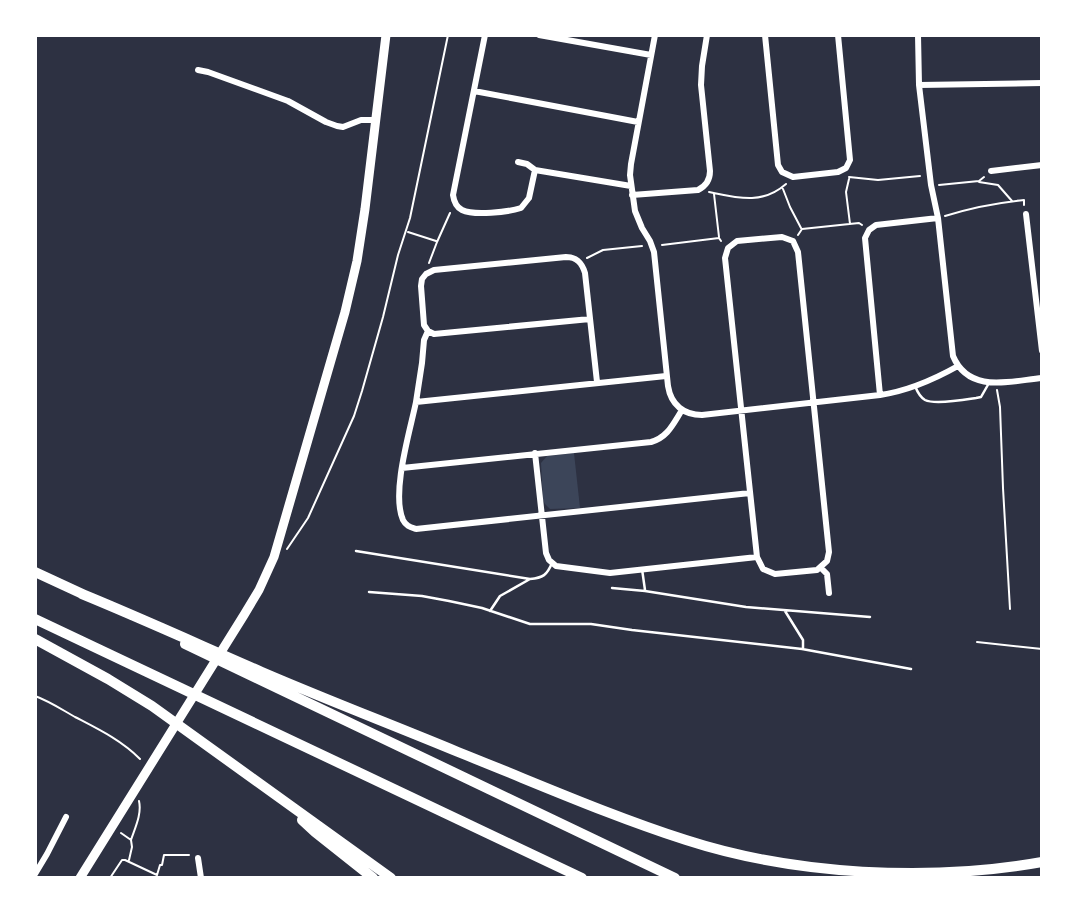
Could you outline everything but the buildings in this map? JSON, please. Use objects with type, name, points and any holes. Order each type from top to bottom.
[{"type":"highway","points":[[35,572],[675,878]]},
{"type":"highway","points":[[82,594],[262,672],[601,810],[687,841],[774,861],[876,872],[961,871],[1042,862]]},
{"type":"highway","points":[[35,619],[582,878]]},
{"type":"highway","points":[[35,639],[152,706],[391,878]]},
{"type":"highway","points":[[285,803],[315,832],[373,878]]},
{"type":"main road","points":[[80,878],[244,615],[274,557],[345,312],[357,261],[386,35]]},
{"type":"street","points":[[485,35],[453,195],[455,203],[466,211],[479,212],[521,208],[529,198],[535,170]]},
{"type":"street","points":[[539,35],[651,55]]},
{"type":"street","points":[[654,35],[631,164],[631,186],[636,216],[654,252],[671,398],[682,410],[697,415],[899,392],[958,366]]},
{"type":"street","points":[[632,195],[698,190],[704,186],[710,175],[701,85],[707,35]]},
{"type":"street","points":[[765,35],[778,165],[782,172],[793,177],[838,172],[846,168],[849,160],[838,35]]},
{"type":"street","points":[[918,35],[919,85],[929,175],[938,218],[951,351],[958,366],[972,378],[992,382],[1042,378]]},
{"type":"street","points":[[198,70],[288,101],[337,126],[343,127],[361,120],[376,120]]},
{"type":"street","points":[[919,85],[1042,83]]},
{"type":"street","points":[[474,91],[639,122]]},
{"type":"street","points":[[518,162],[535,170],[631,186]]},
{"type":"street","points":[[991,170],[1042,165]]},
{"type":"street","points":[[1026,214],[1042,351]]},
{"type":"street","points":[[880,395],[864,243],[866,234],[880,224],[938,218]]},
{"type":"street","points":[[782,237],[793,241],[798,252],[829,552],[827,561],[821,568],[775,574],[763,569],[757,557],[725,254],[737,241],[782,237]]},
{"type":"street","points":[[597,382],[584,270],[580,262],[570,257],[434,270],[426,274],[421,286],[424,321],[428,331],[424,340],[416,402],[399,479],[402,517],[406,524],[412,528],[750,493]]},
{"type":"street","points":[[428,331],[438,334],[590,318]]},
{"type":"street","points":[[416,402],[667,376]]},
{"type":"street","points":[[402,468],[651,442],[667,434],[682,410]]},
{"type":"street","points":[[535,453],[546,553],[552,563],[561,568],[599,572],[757,557]]},
{"type":"street","points":[[821,568],[827,574],[829,593]]},
{"type":"street","points":[[35,874],[66,817]]},
{"type":"street","points":[[198,859],[201,878]]},
{"type":"lane","points":[[915,386],[919,395],[933,402],[981,397],[992,382]]},
{"type":"lane","points":[[356,551],[530,579],[542,578],[548,573],[552,563]]},
{"type":"lane","points":[[642,569],[645,591]]},
{"type":"lane","points":[[490,611],[500,596],[530,579]]},
{"type":"lane","points":[[612,588],[746,607],[870,617]]},
{"type":"lane","points":[[369,593],[422,596],[490,611],[530,624],[592,624],[802,649],[911,669]]},
{"type":"lane","points":[[785,611],[803,640],[802,649]]},
{"type":"path","points":[[288,548],[308,518],[354,416],[410,218],[448,35]]},
{"type":"path","points":[[978,182],[991,170]]},
{"type":"path","points":[[850,224],[846,192],[849,178],[878,180],[929,175]]},
{"type":"path","points":[[698,190],[741,199],[765,197],[793,177]]},
{"type":"path","points":[[931,185],[978,182],[998,185],[1012,201]]},
{"type":"path","points":[[782,187],[802,229]]},
{"type":"path","points":[[713,193],[719,238]]},
{"type":"path","points":[[938,218],[978,205],[1024,200],[1026,214]]},
{"type":"path","points":[[426,274],[455,203]]},
{"type":"path","points":[[793,241],[802,229],[859,223],[869,230]]},
{"type":"path","points":[[406,232],[437,242]]},
{"type":"path","points":[[992,382],[1000,407],[1010,609]]},
{"type":"path","points":[[977,642],[1042,649]]},
{"type":"path","points":[[35,696],[108,733],[140,759]]},
{"type":"path","points":[[129,861],[131,840],[141,805],[138,800]]},
{"type":"path","points":[[119,832],[131,840]]},
{"type":"path","points":[[110,878],[122,860],[157,875],[164,855],[191,855],[197,856],[198,859]]},
{"type":"shaded area","points":[[574,453],[580,508],[550,509],[543,500],[541,463],[547,456]]}]
